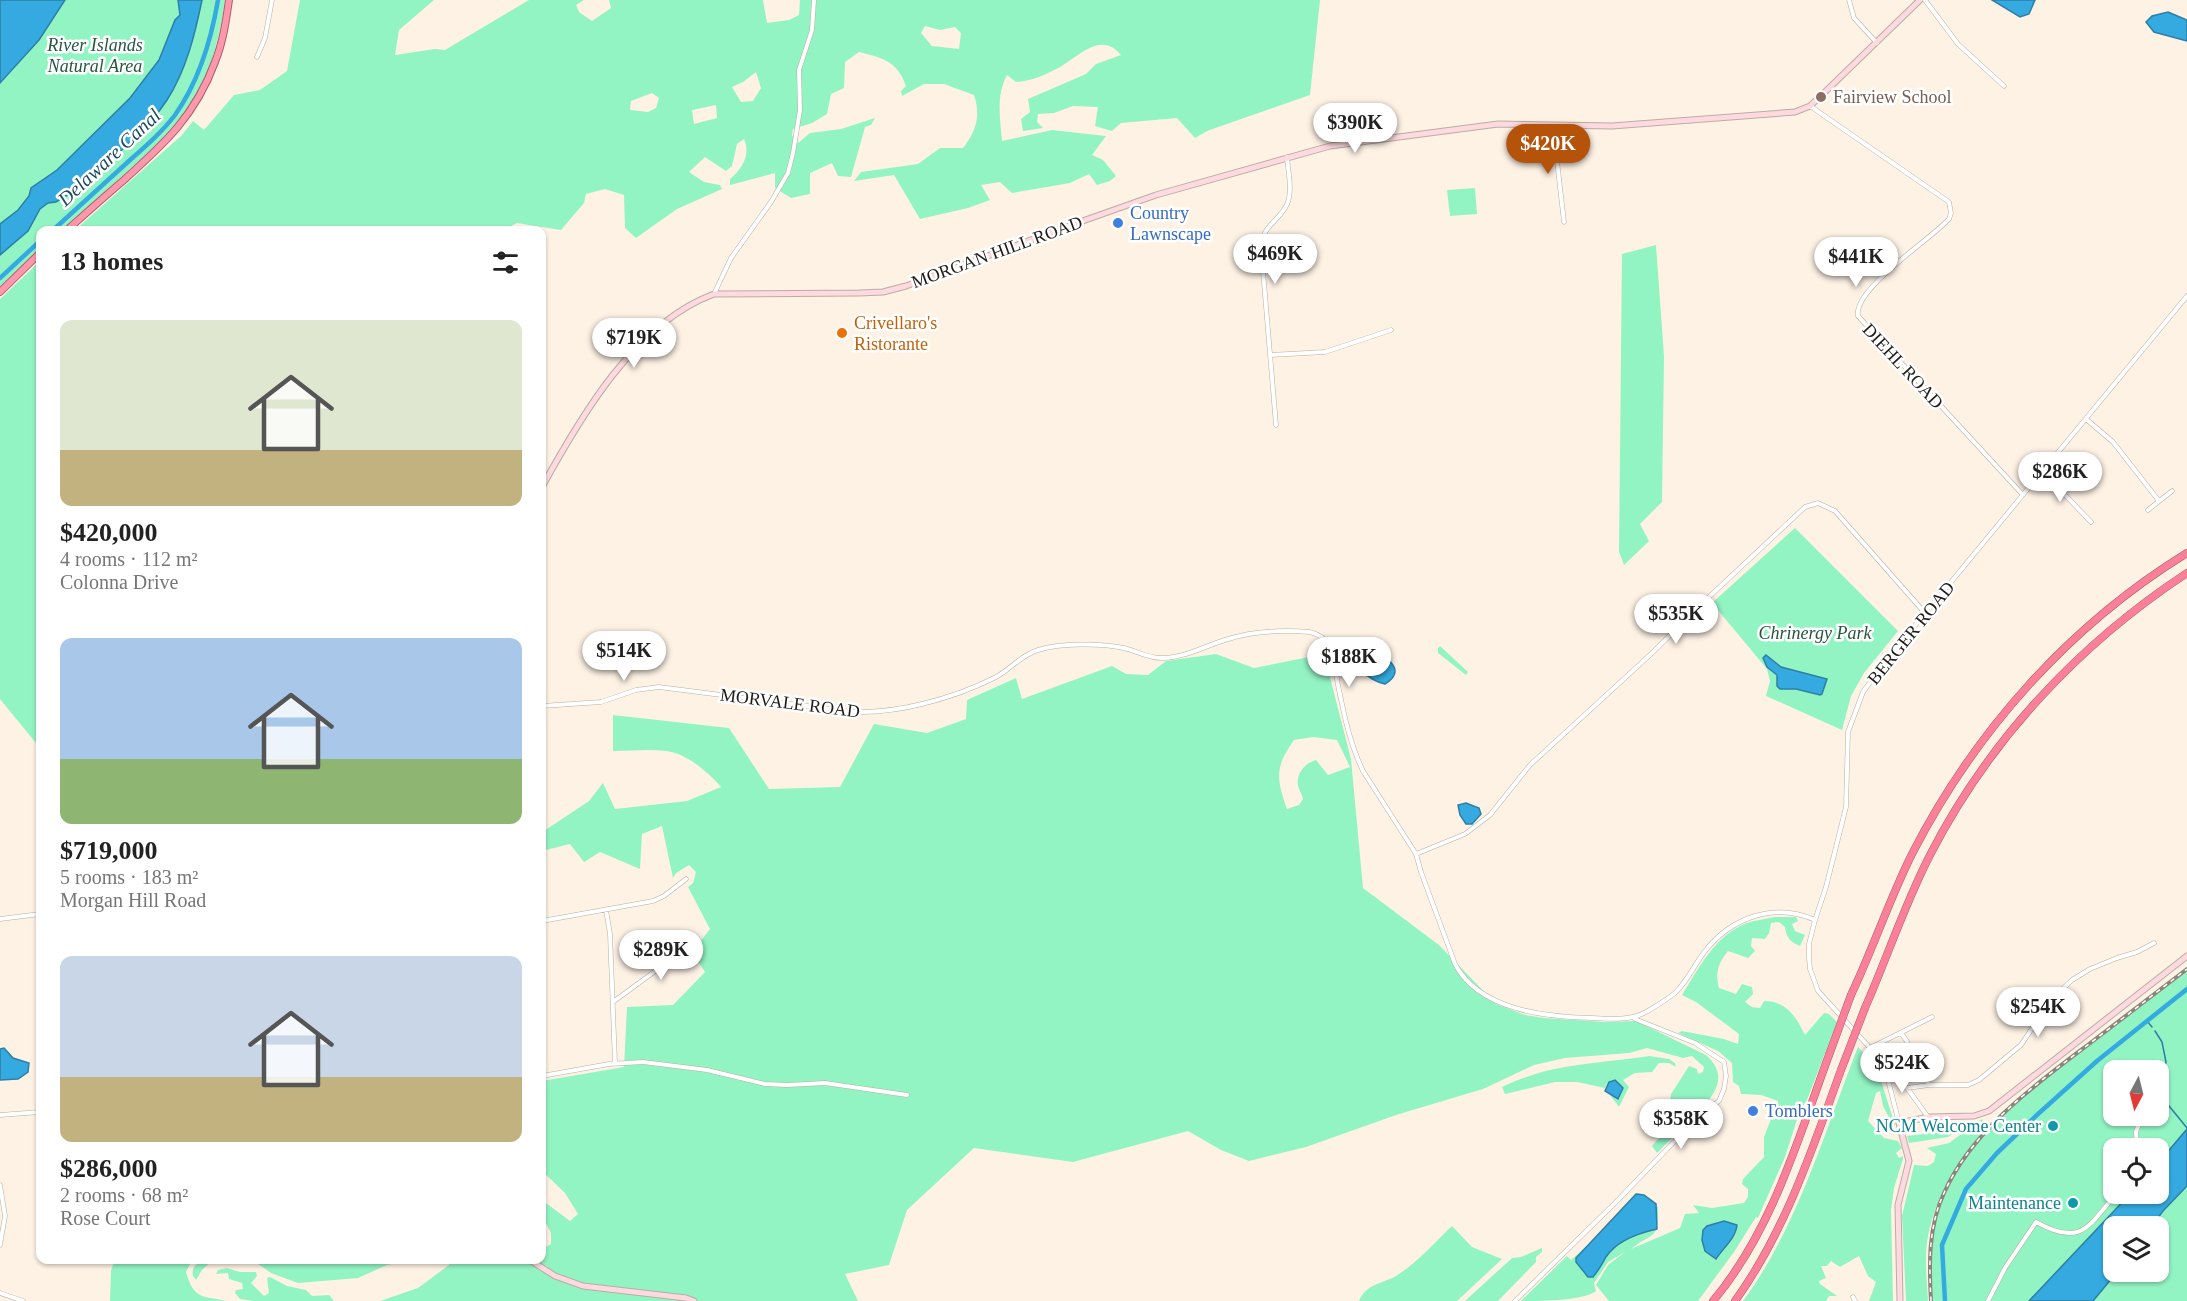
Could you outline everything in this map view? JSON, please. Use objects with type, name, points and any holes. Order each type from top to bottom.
[{"type":"highway","points":[[72,226],[166,142],[188,116],[215,63],[223,37],[229,0]]},
{"type":"highway","points":[[0,292],[36,257]]},
{"type":"highway","points":[[1713,1301],[1740,1264],[1771,1207],[1885,912],[1915,849],[1949,788],[1985,737],[2025,688],[2089,625],[2126,595],[2187,553]]},
{"type":"highway","points":[[1735,1301],[1761,1262],[1784,1218],[1865,1008],[1924,868],[1953,814],[1987,763],[2036,702],[2078,658],[2131,613],[2187,573]]},
{"type":"main road","name":"MORGAN HILL ROAD","points":[[546,480],[581,419],[624,363],[668,321],[700,299],[714,294],[883,292],[906,286],[1116,209],[1330,146],[1494,125],[1646,125],[1795,112],[1810,106],[1920,0]]},
{"type":"main road","points":[[1900,1301],[1898,1205],[1909,1161],[1899,1123],[1929,1118],[1958,1118],[1989,1111],[2187,956]]},
{"type":"main road","points":[[536,1264],[555,1276],[583,1286],[686,1298],[694,1301]]},
{"type":"street","points":[[257,57],[266,38],[272,0]]},
{"type":"street","points":[[714,294],[731,258],[771,202],[788,173],[794,153],[800,110],[799,70],[812,30],[814,0]]},
{"type":"street","points":[[1849,0],[1854,18],[1877,43]]},
{"type":"street","points":[[1925,0],[1958,44],[2004,86]]},
{"type":"street","name":"DIEHL ROAD","points":[[1810,106],[1949,202],[1951,213],[1949,219],[1870,288],[1857,307],[1857,316],[2023,495]]},
{"type":"street","points":[[1553,126],[1564,222]]},
{"type":"street","points":[[1276,425],[1261,247],[1262,235],[1286,207],[1289,189],[1287,157]]},
{"type":"street","name":"BERGER ROAD","points":[[1899,1123],[1885,1068],[1870,1048],[1818,992],[1810,969],[1809,944],[1846,807],[1846,759],[1848,732],[1852,718],[1867,686],[2187,296]]},
{"type":"street","points":[[1270,355],[1325,352],[1391,330]]},
{"type":"street","points":[[2086,419],[2113,442],[2159,501]]},
{"type":"street","points":[[2042,471],[2091,522]]},
{"type":"street","points":[[2148,510],[2172,491]]},
{"type":"street","points":[[1416,854],[1465,834],[1490,815],[1530,765],[1651,654],[1805,507],[1818,503],[1835,511],[1925,614]]},
{"type":"street","name":"MORVALE ROAD","points":[[546,706],[598,703],[640,688],[659,687],[874,713],[919,704],[959,692],[990,680],[1024,656],[1041,649],[1082,646],[1115,647],[1152,658],[1167,658],[1239,636],[1310,632],[1326,640],[1334,653],[1344,716],[1357,758],[1416,854],[1455,964],[1462,977],[1488,996],[1541,1015],[1634,1018]]},
{"type":"street","points":[[546,920],[659,899],[686,879]]},
{"type":"street","points":[[606,910],[610,931],[615,1063]]},
{"type":"street","points":[[1634,1018],[1675,993],[1714,941],[1733,925],[1756,915],[1774,912],[1805,916],[1815,920]]},
{"type":"street","points":[[0,918],[36,914]]},
{"type":"street","points":[[613,1002],[696,941]]},
{"type":"street","points":[[1907,1088],[1929,1085],[1968,1085],[1978,1080],[2021,1045],[2050,1000],[2072,980],[2090,969],[2154,944]]},
{"type":"street","points":[[1870,1048],[1932,1017]]},
{"type":"street","points":[[1515,1301],[1616,1202],[1696,1119],[1719,1101],[1724,1089],[1726,1068],[1724,1062],[1695,1043],[1634,1018]]},
{"type":"street","points":[[1901,1033],[1929,1085]]},
{"type":"street","points":[[546,1075],[615,1063],[643,1062],[702,1069],[767,1084],[825,1083],[907,1095]]},
{"type":"street","points":[[1885,1068],[1907,1088],[1929,1118]]},
{"type":"street","points":[[0,1115],[36,1112]]},
{"type":"street","points":[[0,1185],[2,1206],[6,1216],[0,1245]]},
{"type":"street","points":[[1988,1301],[2005,1268],[2036,1222],[2069,1234],[2080,1233],[2108,1204]]},
{"type":"street","points":[[0,1293],[23,1301]]},
{"type":"green space","name":"River Islands Natural Area","points":[[65,0],[178,0],[180,16],[175,20],[159,60],[130,98],[57,170],[31,188],[29,196],[18,210],[0,224],[0,83],[39,40]]},
{"type":"green space","points":[[202,0],[225,0],[218,39],[210,64],[187,110],[156,146],[66,226],[36,226],[36,252],[0,287],[0,255],[28,231],[40,209],[68,195],[145,127],[197,23]]},
{"type":"green space","points":[[300,0],[434,0],[399,30],[395,55],[435,49],[445,50],[529,0],[584,0],[576,5],[579,12],[592,21],[611,8],[609,0],[763,0],[767,23],[789,20],[799,15],[800,0],[1320,0],[1310,95],[1207,131],[1195,138],[1177,118],[1121,123],[1112,131],[1095,126],[1098,107],[1073,106],[1054,113],[1038,114],[1037,122],[1043,128],[1023,131],[1021,119],[1030,112],[1028,99],[1086,74],[1096,64],[1121,55],[1105,45],[1088,48],[1042,76],[1016,82],[1007,75],[1000,99],[1002,141],[1052,130],[1106,136],[1092,155],[1103,160],[1116,176],[1110,181],[1097,185],[1089,174],[1070,183],[1012,193],[1000,182],[981,185],[990,200],[968,208],[920,219],[894,175],[854,181],[861,172],[918,164],[940,148],[963,148],[976,123],[977,110],[974,95],[944,84],[924,84],[902,96],[901,91],[906,86],[894,66],[882,59],[859,52],[845,62],[844,88],[831,94],[827,114],[812,123],[793,129],[792,135],[798,143],[810,133],[841,129],[875,118],[871,125],[865,127],[851,177],[838,176],[832,163],[810,173],[810,194],[791,198],[775,188],[775,173],[730,185],[730,179],[742,166],[746,156],[744,139],[737,144],[732,166],[726,171],[705,157],[689,172],[704,182],[720,185],[722,189],[677,209],[636,238],[625,228],[624,195],[605,189],[586,194],[584,203],[561,230],[517,223],[511,226],[80,226],[182,135],[193,121],[204,130],[234,95],[260,90],[287,71]],"holes":[[[925,26],[940,30],[955,27],[961,33],[959,49],[932,46],[921,33]],[[756,72],[761,88],[753,101],[741,102],[732,87]],[[652,93],[659,98],[656,108],[648,112],[630,110],[631,101]],[[716,105],[717,118],[694,124],[692,110]]]},
{"type":"green space","points":[[1475,188],[1477,214],[1450,216],[1447,190]]},
{"type":"green space","points":[[1656,245],[1664,356],[1662,502],[1640,524],[1649,541],[1624,565],[1619,552],[1622,254]]},
{"type":"green space","points":[[36,265],[36,743],[0,699],[0,299]]},
{"type":"green space","name":"Chrinergy Park","points":[[1795,528],[1898,631],[1864,673],[1851,696],[1842,730],[1766,696],[1770,681],[1767,669],[1712,603]]},
{"type":"green space","points":[[1440,646],[1468,672],[1466,675],[1438,653]]},
{"type":"green space","points":[[1216,654],[1254,668],[1324,654],[1351,759],[1363,888],[1439,945],[1496,1004],[1525,1015],[1544,1018],[1605,1022],[1636,1021],[1706,1055],[1718,1074],[1718,1083],[1709,1100],[1657,1153],[1652,1146],[1682,1113],[1670,1100],[1671,1094],[1689,1066],[1697,1069],[1698,1074],[1703,1072],[1704,1067],[1692,1056],[1683,1058],[1647,1048],[1629,1053],[1565,1058],[1534,1065],[1483,1089],[1396,1115],[1306,1147],[1249,1161],[1221,1150],[1188,1131],[1073,1162],[974,1148],[907,1210],[889,1265],[845,1274],[858,1301],[380,1301],[418,1288],[450,1264],[546,1264],[546,1247],[551,1244],[551,1233],[546,1223],[546,1203],[570,1221],[578,1214],[565,1193],[546,1175],[546,1080],[624,1067],[627,1007],[673,1005],[705,972],[692,952],[710,929],[688,887],[693,883],[696,872],[689,865],[676,873],[673,878],[662,826],[642,834],[640,869],[600,852],[584,862],[570,844],[546,850],[546,830],[589,801],[603,783],[615,809],[687,801],[721,787],[710,775],[681,755],[653,750],[613,751],[613,715],[729,728],[769,789],[840,787],[874,724],[927,733],[966,719],[967,700],[1016,678],[1022,699],[1112,666],[1126,674],[1148,675],[1166,661]],"holes":[[[1313,737],[1337,740],[1350,767],[1328,775],[1316,760],[1308,764],[1302,769],[1298,781],[1303,799],[1299,805],[1287,809],[1279,773],[1283,758],[1294,740]]]},
{"type":"green space","points":[[1775,917],[1796,917],[1798,921],[1792,924],[1795,931],[1805,935],[1800,946],[1790,939],[1785,927],[1779,922],[1771,923],[1765,939],[1752,938],[1751,946],[1755,951],[1748,958],[1728,951],[1718,968],[1719,988],[1736,994],[1742,984],[1752,987],[1753,994],[1745,1002],[1752,1007],[1760,1008],[1764,1001],[1785,1007],[1794,1016],[1805,1035],[1824,1013],[1829,1014],[1837,1022],[1807,1100],[1800,1110],[1785,1157],[1758,1218],[1756,1217],[1698,1301],[1609,1301],[1596,1285],[1608,1265],[1625,1252],[1608,1262],[1594,1283],[1596,1291],[1590,1294],[1561,1300],[1521,1301],[1567,1256],[1571,1260],[1602,1232],[1637,1193],[1658,1207],[1657,1225],[1653,1234],[1631,1249],[1680,1228],[1685,1214],[1699,1213],[1693,1205],[1712,1208],[1744,1203],[1748,1197],[1748,1189],[1742,1184],[1743,1179],[1764,1157],[1764,1137],[1778,1101],[1761,1095],[1741,1094],[1739,1086],[1733,1082],[1732,1063],[1718,1051],[1678,1033],[1682,1031],[1738,1044],[1739,1034],[1696,1002],[1682,995],[1709,953],[1726,936],[1747,923]],"holes":[[[1724,1221],[1737,1225],[1736,1233],[1716,1259],[1703,1230],[1707,1226]]]},
{"type":"green space","points":[[2187,969],[2187,1129],[2169,1150],[2169,1138],[2103,1138],[2103,1204],[2121,1204],[2109,1216],[2103,1216],[2103,1223],[2029,1301],[1931,1301],[1932,1233],[1944,1193],[1956,1170],[1988,1129],[2048,1075]]},
{"type":"green space","points":[[1858,1047],[1877,1068],[1895,1125],[1883,1106],[1880,1091],[1876,1093],[1868,1121],[1884,1138],[1898,1141],[1902,1148],[1896,1153],[1899,1158],[1903,1156],[1903,1159],[1894,1188],[1891,1210],[1893,1301],[1869,1301],[1876,1282],[1868,1276],[1859,1256],[1840,1267],[1831,1261],[1827,1266],[1821,1266],[1826,1278],[1819,1281],[1820,1284],[1837,1296],[1829,1296],[1826,1301],[1743,1301],[1762,1273],[1794,1211]]},
{"type":"green space","points":[[1649,1056],[1669,1059],[1675,1063],[1676,1067],[1669,1063],[1659,1063],[1652,1072],[1635,1073],[1623,1080],[1629,1087],[1619,1107],[1610,1095],[1607,1083],[1605,1088],[1577,1082],[1555,1082],[1505,1094],[1502,1087],[1538,1073],[1556,1069]]},
{"type":"green space","points":[[1982,1119],[1987,1127],[1950,1178],[1932,1221],[1926,1252],[1928,1301],[1906,1301],[1902,1216],[1914,1165],[1928,1166],[1934,1162],[1936,1154],[1927,1148],[1949,1143]]},
{"type":"green space","points":[[1966,1124],[1948,1137],[1909,1143],[1907,1136],[1948,1131],[1952,1125]]},
{"type":"green space","points":[[2187,1186],[2187,1301],[2093,1301],[2109,1282],[2169,1282],[2169,1216],[2159,1216]]},
{"type":"green space","points":[[1452,1226],[1472,1247],[1502,1259],[1457,1301],[1359,1301],[1362,1295],[1374,1285],[1396,1276],[1411,1265]]},
{"type":"green space","points":[[1542,1248],[1542,1252],[1536,1257],[1536,1262],[1498,1301],[1465,1301],[1512,1258],[1521,1257]]},
{"type":"green space","points":[[113,1264],[190,1264],[186,1272],[196,1292],[206,1297],[227,1301],[110,1301],[111,1270]]},
{"type":"green space","points":[[197,1264],[209,1264],[196,1280],[193,1276]]},
{"type":"green space","points":[[258,1264],[391,1264],[358,1278],[298,1283],[271,1273]]},
{"type":"green space","points":[[227,1268],[240,1272],[256,1272],[257,1276],[251,1283],[264,1296],[269,1293],[267,1278],[270,1277],[287,1286],[306,1290],[312,1296],[329,1295],[334,1301],[240,1299],[235,1293],[236,1290],[243,1289],[242,1283],[229,1279],[228,1273],[216,1274],[218,1270]]},
{"type":"water","points":[[0,0],[65,0],[39,40],[0,83]]},
{"type":"water","points":[[178,0],[202,0],[185,65],[167,100],[146,127],[108,162],[68,195],[40,209],[28,231],[0,255],[0,224],[18,210],[29,196],[31,188],[57,170],[130,98],[159,60],[175,20],[180,15]]},
{"type":"water","points":[[1992,0],[2035,0],[2029,14],[2020,17]]},
{"type":"water","points":[[2168,12],[2187,20],[2187,41],[2154,32],[2146,22],[2152,16]]},
{"type":"water","points":[[1367,648],[1386,658],[1394,668],[1395,673],[1385,684],[1372,679],[1362,670],[1359,660]]},
{"type":"water","points":[[1766,655],[1781,667],[1827,679],[1822,694],[1796,689],[1780,689],[1777,686],[1777,675],[1767,667],[1763,658]]},
{"type":"water","points":[[1466,803],[1479,808],[1481,814],[1472,824],[1466,824],[1460,815],[1458,805]]},
{"type":"water","points":[[4,1048],[13,1058],[29,1063],[28,1072],[18,1079],[0,1080],[0,1049]]},
{"type":"water","points":[[1615,1080],[1623,1088],[1618,1099],[1605,1091],[1609,1082]]},
{"type":"water","points":[[2187,1129],[2187,1186],[2159,1216],[2109,1216],[2121,1204],[2169,1204],[2169,1150]]},
{"type":"water","points":[[1636,1194],[1644,1195],[1656,1204],[1657,1229],[1636,1235],[1616,1246],[1593,1277],[1588,1277],[1576,1262],[1576,1258]]},
{"type":"water","points":[[1724,1221],[1737,1225],[1736,1230],[1732,1239],[1716,1259],[1705,1251],[1702,1240],[1703,1230],[1707,1226]]},
{"type":"water","points":[[2103,1223],[2103,1282],[2109,1282],[2093,1301],[2029,1301]]},
{"type":"waterway","name":"Delaware Canal","points":[[58,226],[148,144],[175,115],[191,88],[203,60],[218,0]]},
{"type":"waterway","name":"Delaware Canal","points":[[0,278],[36,245]]},
{"type":"waterway","points":[[1945,1301],[1942,1245],[1966,1189],[1997,1153],[2038,1114],[2097,1061],[2187,989]]},
{"type":"waterway","points":[[2147,1021],[2152,1027]]},
{"type":"waterway","points":[[2155,1031],[2162,1042],[2166,1062],[2162,1078],[2165,1101],[2187,1128]]},
{"type":"railway","points":[[1931,1301],[1930,1260],[1935,1219],[1944,1193],[1956,1170],[1971,1149],[1988,1129],[2027,1092],[2187,969]]},
{"type":"place","name":"Fairview School","points":[[1821,97]]},
{"type":"place","name":"Country Lawnscape","points":[[1118,223]]},
{"type":"place","name":"Crivellaro's Ristorante","points":[[842,333]]},
{"type":"place","name":"Tomblers","points":[[1753,1111]]},
{"type":"place","name":"NCM Welcome Center","points":[[2053,1126]]},
{"type":"place","name":"Maintenance","points":[[2073,1203]]}]
